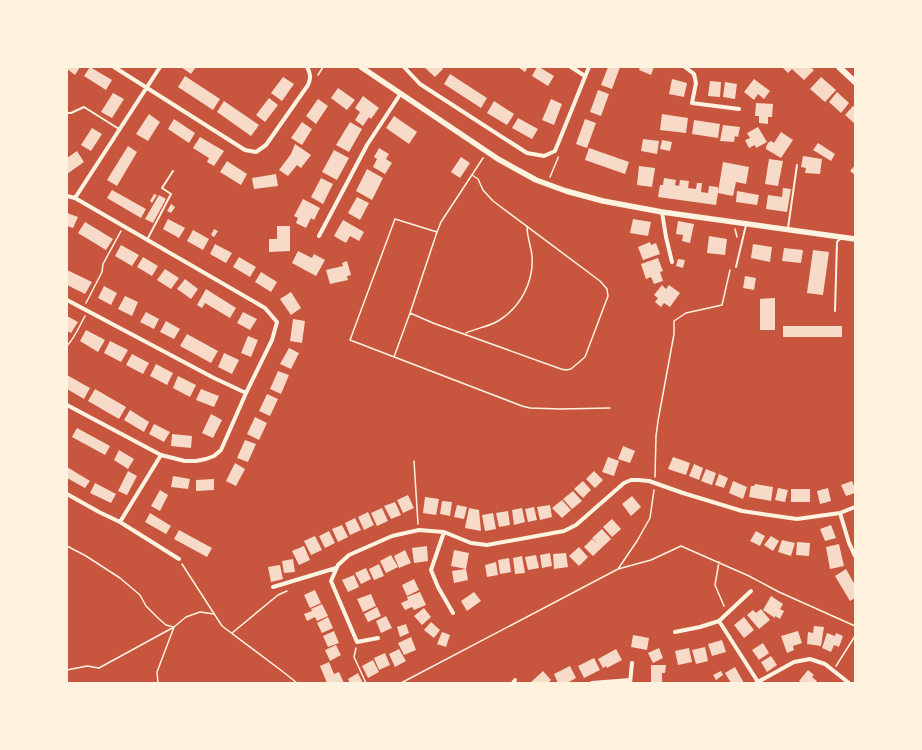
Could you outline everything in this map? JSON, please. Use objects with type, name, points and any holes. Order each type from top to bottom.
[{"type":"main road","points":[[361,67],[488,152],[536,180],[566,191],[603,201],[662,212],[855,239]]},
{"type":"main road","points":[[839,67],[855,82]]},
{"type":"street","points":[[114,67],[245,150],[256,152],[266,145],[308,86],[311,79],[307,67]]},
{"type":"street","points":[[75,198],[160,67]]},
{"type":"street","points":[[404,67],[420,84],[527,153],[544,156],[555,151],[589,67]]},
{"type":"street","points":[[571,67],[585,76]]},
{"type":"street","points":[[685,67],[694,74],[696,83],[692,103],[739,109]]},
{"type":"street","points":[[319,236],[367,145],[401,93]]},
{"type":"street","points":[[67,196],[75,198],[265,308],[277,322],[272,340],[246,393],[221,450],[214,456],[196,461],[185,461],[161,455],[67,405]]},
{"type":"street","points":[[662,212],[672,262]]},
{"type":"street","points":[[67,300],[214,378],[246,393]]},
{"type":"street","points":[[120,522],[161,455]]},
{"type":"street","points":[[378,638],[357,642],[332,581],[336,568],[349,555],[392,536],[419,530],[444,532],[471,543],[487,545],[564,531],[576,524],[624,483],[631,480],[649,482],[742,511],[797,519],[840,513],[855,508]]},
{"type":"street","points":[[67,494],[120,522],[179,559]]},
{"type":"street","points":[[840,513],[849,543],[855,556]]},
{"type":"street","points":[[444,532],[431,570],[438,587],[453,613]]},
{"type":"street","points":[[273,587],[336,568]]},
{"type":"street","points":[[675,632],[700,627],[719,621],[751,591]]},
{"type":"street","points":[[719,621],[757,682],[794,662],[810,659],[825,664],[849,683]]},
{"type":"street","points":[[592,683],[630,681],[632,663]]},
{"type":"lane","points":[[67,113],[84,107],[120,130]]},
{"type":"lane","points":[[788,230],[797,165]]},
{"type":"lane","points":[[147,240],[171,194],[162,188],[173,170]]},
{"type":"lane","points":[[736,267],[743,223]]},
{"type":"lane","points":[[835,311],[837,242],[843,237]]},
{"type":"path","points":[[546,184],[558,158],[555,151]]},
{"type":"path","points":[[394,357],[441,222],[488,152]]},
{"type":"path","points":[[410,313],[561,369],[571,369],[585,357],[608,296],[607,289],[600,281],[493,201],[483,190],[478,179],[472,175]]},
{"type":"path","points":[[437,232],[395,219],[350,340],[526,407],[560,409],[610,408]]},
{"type":"path","points":[[737,239],[734,226],[743,223]]},
{"type":"path","points":[[83,309],[102,272],[103,264],[124,226]]},
{"type":"path","points":[[465,334],[498,321],[518,305],[524,295],[532,269],[532,256],[527,234],[527,226]]},
{"type":"path","points":[[618,569],[637,541],[650,518],[655,484],[656,436],[674,334],[674,321],[686,313],[722,305],[730,268]]},
{"type":"path","points":[[67,346],[74,337],[88,311]]},
{"type":"path","points":[[414,461],[419,530]]},
{"type":"path","points":[[67,546],[86,556],[120,578],[140,594],[146,606],[158,618],[166,625],[174,627]]},
{"type":"path","points":[[401,683],[618,569],[651,560],[681,546],[719,562],[779,592],[855,626]]},
{"type":"path","points":[[179,559],[222,626],[297,683]]},
{"type":"path","points":[[719,562],[715,585],[728,613]]},
{"type":"path","points":[[232,633],[278,595],[289,590]]},
{"type":"path","points":[[67,670],[87,666],[100,668],[174,627],[186,617],[200,612],[215,614]]},
{"type":"path","points":[[158,683],[157,672],[174,627]]},
{"type":"path","points":[[833,671],[855,636]]},
{"type":"path","points":[[357,642],[354,656],[366,683]]},
{"type":"building","points":[[67,67],[80,67],[75,75],[67,69]]},
{"type":"building","points":[[90,67],[112,80],[106,90],[84,76]]},
{"type":"building","points":[[181,67],[196,67],[191,74]]},
{"type":"building","points":[[424,67],[441,67],[443,69],[435,77]]},
{"type":"building","points":[[518,67],[528,67],[525,72]]},
{"type":"building","points":[[537,67],[554,76],[548,86],[532,76]]},
{"type":"building","points":[[608,67],[620,67],[612,89],[601,85]]},
{"type":"building","points":[[640,67],[654,67],[651,75],[639,70]]},
{"type":"building","points":[[810,67],[814,70],[804,80],[792,69],[788,73],[783,68]]},
{"type":"building","points":[[450,74],[487,98],[481,108],[444,84]]},
{"type":"building","points":[[185,76],[220,99],[213,110],[178,87]]},
{"type":"building","points":[[283,77],[294,84],[282,101],[271,93]]},
{"type":"building","points":[[821,77],[836,90],[825,102],[810,89]]},
{"type":"building","points":[[672,79],[687,83],[684,97],[669,94]]},
{"type":"building","points":[[754,79],[770,91],[764,99],[758,94],[754,100],[744,92]]},
{"type":"building","points":[[710,81],[721,82],[720,97],[708,96]]},
{"type":"building","points":[[725,82],[737,84],[735,99],[723,97]]},
{"type":"building","points":[[338,88],[355,100],[347,110],[331,98]]},
{"type":"building","points":[[598,90],[609,94],[601,116],[590,112]]},
{"type":"building","points":[[837,92],[849,103],[841,113],[829,102]]},
{"type":"building","points":[[113,93],[124,99],[112,118],[101,112]]},
{"type":"building","points":[[363,96],[379,108],[371,119],[369,117],[363,126],[355,120],[360,112],[355,108]]},
{"type":"building","points":[[269,98],[278,105],[265,122],[256,115]]},
{"type":"building","points":[[318,99],[328,106],[316,124],[306,116]]},
{"type":"building","points":[[551,99],[562,104],[554,125],[542,120]]},
{"type":"building","points":[[224,101],[259,125],[251,136],[217,112]]},
{"type":"building","points":[[494,101],[514,114],[507,125],[487,113]]},
{"type":"building","points":[[756,103],[773,104],[772,117],[768,117],[768,124],[759,123],[759,116],[755,116]]},
{"type":"building","points":[[853,106],[855,107],[855,124],[845,115]]},
{"type":"building","points":[[149,114],[160,122],[148,141],[136,134]]},
{"type":"building","points":[[662,114],[688,118],[686,133],[660,130]]},
{"type":"building","points":[[394,116],[417,132],[409,144],[386,128]]},
{"type":"building","points":[[518,118],[538,129],[532,139],[512,128]]},
{"type":"building","points":[[174,119],[195,133],[189,143],[168,129]]},
{"type":"building","points":[[585,119],[596,123],[587,148],[576,144]]},
{"type":"building","points":[[694,120],[720,124],[718,138],[692,134]]},
{"type":"building","points":[[302,122],[312,129],[302,145],[291,138]]},
{"type":"building","points":[[350,122],[362,129],[349,152],[336,145]]},
{"type":"building","points":[[723,125],[740,127],[738,137],[735,136],[734,142],[720,141]]},
{"type":"building","points":[[758,127],[767,142],[756,148],[755,145],[749,148],[745,140],[750,138],[747,133]]},
{"type":"building","points":[[92,128],[102,134],[91,151],[81,145]]},
{"type":"building","points":[[781,132],[793,140],[781,158],[766,149],[766,147],[771,141],[774,143]]},
{"type":"building","points":[[200,137],[224,151],[214,166],[207,162],[209,158],[193,148]]},
{"type":"building","points":[[643,139],[659,141],[657,154],[641,151]]},
{"type":"building","points":[[662,140],[672,142],[670,151],[660,149]]},
{"type":"building","points":[[818,143],[835,154],[831,161],[813,150]]},
{"type":"building","points":[[295,144],[311,155],[301,168],[297,165],[288,176],[279,170],[291,154]]},
{"type":"building","points":[[128,146],[137,152],[117,186],[107,180]]},
{"type":"building","points":[[379,148],[389,154],[386,159],[392,163],[385,174],[373,167],[377,159],[374,157]]},
{"type":"building","points":[[589,148],[629,162],[625,174],[585,160]]},
{"type":"building","points":[[334,150],[349,158],[337,180],[322,172]]},
{"type":"building","points":[[77,151],[84,162],[67,174],[67,158]]},
{"type":"building","points":[[803,156],[822,159],[820,174],[805,173],[806,168],[801,167]]},
{"type":"building","points":[[461,157],[470,163],[460,178],[451,172]]},
{"type":"building","points":[[769,159],[783,161],[778,186],[765,184]]},
{"type":"building","points":[[227,161],[247,174],[241,185],[220,172]]},
{"type":"building","points":[[723,162],[749,167],[746,184],[736,182],[733,196],[718,193],[716,205],[658,197],[660,185],[663,185],[664,178],[676,180],[675,185],[679,186],[680,180],[689,181],[688,188],[696,189],[697,183],[702,183],[701,192],[708,193],[709,186],[718,187],[718,192]]},
{"type":"building","points":[[855,165],[855,175],[850,171]]},
{"type":"building","points":[[639,166],[655,168],[652,187],[637,185]]},
{"type":"building","points":[[367,169],[383,178],[372,200],[356,191]]},
{"type":"building","points":[[276,174],[278,186],[254,189],[252,178]]},
{"type":"building","points":[[321,178],[333,184],[323,204],[311,197]]},
{"type":"building","points":[[783,188],[791,189],[787,212],[766,209],[768,195],[782,197]]},
{"type":"building","points":[[112,190],[146,209],[141,218],[107,198]]},
{"type":"building","points":[[737,191],[759,195],[757,205],[736,202]]},
{"type":"building","points":[[154,194],[157,195],[152,203],[150,201]]},
{"type":"building","points":[[159,195],[166,199],[153,223],[145,219]]},
{"type":"building","points":[[357,197],[369,203],[360,220],[348,213]]},
{"type":"building","points":[[303,199],[320,208],[314,220],[311,218],[306,228],[296,223],[298,218],[294,216]]},
{"type":"building","points":[[171,204],[175,207],[171,213],[167,211]]},
{"type":"building","points":[[67,213],[78,217],[73,228],[67,226]]},
{"type":"building","points":[[168,219],[185,228],[179,238],[163,229]]},
{"type":"building","points":[[633,219],[651,222],[648,236],[630,233]]},
{"type":"building","points":[[343,220],[364,232],[359,241],[350,236],[346,243],[334,236]]},
{"type":"building","points":[[678,221],[694,224],[690,243],[682,241],[683,235],[676,234]]},
{"type":"building","points":[[85,222],[113,239],[106,250],[78,233]]},
{"type":"building","points":[[277,226],[290,226],[290,251],[269,252],[269,239],[277,239]]},
{"type":"building","points":[[214,229],[218,231],[214,237],[211,235]]},
{"type":"building","points":[[193,230],[209,239],[203,250],[187,241]]},
{"type":"building","points":[[709,236],[727,239],[725,255],[707,253]]},
{"type":"building","points":[[650,242],[651,245],[656,243],[660,254],[643,260],[638,247]]},
{"type":"building","points":[[215,244],[232,253],[226,263],[210,254]]},
{"type":"building","points":[[753,244],[772,247],[770,262],[751,258]]},
{"type":"building","points":[[121,245],[139,255],[132,266],[115,256]]},
{"type":"building","points":[[784,248],[803,250],[801,263],[782,261]]},
{"type":"building","points":[[813,250],[829,252],[823,295],[807,293]]},
{"type":"building","points":[[298,251],[312,258],[314,254],[325,260],[316,276],[292,263]]},
{"type":"building","points":[[143,257],[158,266],[152,276],[137,267]]},
{"type":"building","points":[[239,257],[256,267],[250,277],[233,267]]},
{"type":"building","points":[[658,258],[663,271],[660,272],[663,281],[654,284],[651,277],[646,279],[641,264]]},
{"type":"building","points":[[678,259],[685,260],[683,268],[676,266]]},
{"type":"building","points":[[347,261],[351,275],[347,276],[348,280],[330,284],[326,270],[343,266],[342,263]]},
{"type":"building","points":[[165,269],[179,278],[171,289],[157,280]]},
{"type":"building","points":[[67,270],[92,282],[85,294],[67,285]]},
{"type":"building","points":[[261,272],[277,282],[271,292],[255,282]]},
{"type":"building","points":[[745,276],[756,278],[754,290],[743,288]]},
{"type":"building","points":[[185,279],[198,289],[191,299],[177,289]]},
{"type":"building","points":[[662,285],[666,289],[669,285],[680,293],[670,307],[664,303],[661,307],[655,302],[658,298],[654,295]]},
{"type":"building","points":[[104,286],[117,293],[111,305],[98,298]]},
{"type":"building","points":[[206,289],[236,308],[230,318],[205,303],[202,308],[197,305]]},
{"type":"building","points":[[291,292],[301,308],[291,315],[280,299]]},
{"type":"building","points":[[125,296],[138,302],[132,316],[118,309]]},
{"type":"building","points":[[775,298],[775,330],[760,330],[760,299]]},
{"type":"building","points":[[146,312],[159,319],[154,329],[140,322]]},
{"type":"building","points":[[243,312],[257,319],[250,330],[237,323]]},
{"type":"building","points":[[67,316],[78,322],[71,333],[67,331]]},
{"type":"building","points":[[293,319],[305,321],[302,343],[290,341]]},
{"type":"building","points":[[166,321],[180,329],[174,339],[160,332]]},
{"type":"building","points":[[783,326],[842,326],[842,337],[783,337]]},
{"type":"building","points":[[86,330],[105,340],[98,352],[80,341]]},
{"type":"building","points":[[187,334],[218,351],[211,363],[180,346]]},
{"type":"building","points":[[248,336],[258,340],[251,357],[241,353]]},
{"type":"building","points":[[110,341],[128,350],[121,362],[104,353]]},
{"type":"building","points":[[289,348],[299,353],[291,369],[280,364]]},
{"type":"building","points":[[224,353],[239,360],[232,374],[218,367]]},
{"type":"building","points":[[132,354],[149,363],[143,374],[126,365]]},
{"type":"building","points":[[156,364],[173,373],[167,385],[150,376]]},
{"type":"building","points":[[278,371],[289,375],[281,394],[270,389]]},
{"type":"building","points":[[67,375],[90,388],[84,399],[67,389]]},
{"type":"building","points":[[178,376],[196,385],[190,397],[173,388]]},
{"type":"building","points":[[95,389],[126,407],[119,419],[88,401]]},
{"type":"building","points":[[201,389],[219,396],[214,407],[196,400]]},
{"type":"building","points":[[267,394],[278,399],[270,416],[259,411]]},
{"type":"building","points":[[130,410],[149,422],[144,432],[124,420]]},
{"type":"building","points":[[211,414],[222,420],[213,438],[202,433]]},
{"type":"building","points":[[255,417],[267,423],[259,440],[247,434]]},
{"type":"building","points":[[154,424],[170,432],[164,442],[149,434]]},
{"type":"building","points":[[77,428],[110,446],[105,455],[72,437]]},
{"type":"building","points":[[172,434],[192,436],[191,448],[171,446]]},
{"type":"building","points":[[245,440],[256,444],[248,462],[237,458]]},
{"type":"building","points":[[623,446],[635,451],[630,463],[618,459]]},
{"type":"building","points":[[119,450],[134,459],[128,469],[114,460]]},
{"type":"building","points":[[608,457],[619,461],[614,476],[602,472]]},
{"type":"building","points":[[673,457],[690,463],[686,475],[668,469]]},
{"type":"building","points":[[235,463],[245,469],[236,486],[226,481]]},
{"type":"building","points":[[694,464],[703,468],[699,480],[689,476]]},
{"type":"building","points":[[67,467],[90,481],[85,488],[67,478]]},
{"type":"building","points":[[706,469],[716,473],[712,485],[701,481]]},
{"type":"building","points":[[128,471],[137,476],[127,495],[118,491]]},
{"type":"building","points":[[594,471],[603,480],[595,488],[586,479]]},
{"type":"building","points":[[719,474],[728,478],[724,488],[715,485]]},
{"type":"building","points":[[173,476],[190,479],[188,489],[171,487]]},
{"type":"building","points":[[214,479],[214,490],[196,491],[196,480]]},
{"type":"building","points":[[583,481],[591,490],[583,498],[574,489]]},
{"type":"building","points":[[733,481],[747,487],[743,499],[729,493]]},
{"type":"building","points":[[852,481],[855,488],[855,493],[846,496],[841,485]]},
{"type":"building","points":[[95,483],[116,494],[111,503],[90,493]]},
{"type":"building","points":[[755,484],[773,487],[771,501],[749,497],[751,486],[754,486]]},
{"type":"building","points":[[778,488],[788,490],[785,502],[775,500]]},
{"type":"building","points":[[828,488],[831,501],[820,504],[817,491]]},
{"type":"building","points":[[791,489],[810,489],[810,502],[791,502]]},
{"type":"building","points":[[160,490],[168,495],[160,511],[151,506]]},
{"type":"building","points":[[573,491],[582,501],[572,509],[563,499]]},
{"type":"building","points":[[408,495],[414,508],[403,513],[397,500]]},
{"type":"building","points":[[632,496],[641,507],[631,516],[622,504]]},
{"type":"building","points":[[425,497],[439,499],[436,515],[423,513]]},
{"type":"building","points":[[562,500],[571,510],[562,518],[552,508]]},
{"type":"building","points":[[442,501],[452,502],[450,516],[440,514]]},
{"type":"building","points":[[395,502],[401,515],[391,519],[384,506]]},
{"type":"building","points":[[457,505],[467,507],[464,519],[454,517]]},
{"type":"building","points":[[550,505],[552,517],[540,520],[537,507]]},
{"type":"building","points":[[534,507],[537,520],[528,522],[525,509]]},
{"type":"building","points":[[382,508],[388,521],[377,526],[371,513]]},
{"type":"building","points":[[469,508],[479,510],[481,531],[465,528]]},
{"type":"building","points":[[522,508],[525,522],[514,525],[512,510]]},
{"type":"building","points":[[508,511],[510,525],[499,527],[496,513]]},
{"type":"building","points":[[368,512],[374,525],[364,530],[358,517]]},
{"type":"building","points":[[150,513],[171,526],[166,534],[145,522]]},
{"type":"building","points":[[493,513],[496,529],[485,531],[482,515]]},
{"type":"building","points":[[355,518],[361,530],[350,535],[345,523]]},
{"type":"building","points":[[612,519],[621,529],[612,537],[603,527]]},
{"type":"building","points":[[342,525],[348,537],[338,542],[332,529]]},
{"type":"building","points":[[831,525],[836,538],[825,541],[820,529]]},
{"type":"building","points":[[602,529],[611,539],[593,556],[584,547],[592,539],[598,544],[592,538]]},
{"type":"building","points":[[179,530],[212,548],[207,557],[174,539]]},
{"type":"building","points":[[329,531],[335,543],[325,548],[319,536]]},
{"type":"building","points":[[756,531],[765,536],[760,546],[750,541]]},
{"type":"building","points":[[315,536],[322,550],[311,555],[304,541]]},
{"type":"building","points":[[771,536],[779,541],[773,551],[764,545]]},
{"type":"building","points":[[782,540],[795,543],[791,556],[778,552]]},
{"type":"building","points":[[797,542],[810,543],[809,556],[796,555]]},
{"type":"building","points":[[839,544],[844,566],[830,569],[826,547]]},
{"type":"building","points":[[304,546],[310,560],[299,565],[292,551]]},
{"type":"building","points":[[427,546],[428,561],[414,563],[412,548]]},
{"type":"building","points":[[579,547],[588,557],[579,566],[569,556]]},
{"type":"building","points":[[405,550],[411,563],[399,568],[394,556]]},
{"type":"building","points":[[454,550],[469,553],[466,569],[451,566]]},
{"type":"building","points":[[550,553],[552,566],[542,568],[540,555]]},
{"type":"building","points":[[566,553],[568,567],[554,569],[553,554]]},
{"type":"building","points":[[391,555],[398,567],[386,573],[380,561]]},
{"type":"building","points":[[536,555],[539,568],[528,570],[525,557]]},
{"type":"building","points":[[522,556],[525,573],[515,574],[513,558]]},
{"type":"building","points":[[509,558],[511,572],[500,574],[498,560]]},
{"type":"building","points":[[293,559],[295,572],[284,573],[282,561]]},
{"type":"building","points":[[496,562],[498,575],[487,577],[485,565]]},
{"type":"building","points":[[379,564],[384,576],[374,580],[369,569]]},
{"type":"building","points":[[280,565],[283,579],[271,582],[268,567]]},
{"type":"building","points":[[366,568],[371,579],[361,584],[355,573]]},
{"type":"building","points":[[466,569],[468,580],[454,583],[452,571]]},
{"type":"building","points":[[846,569],[855,585],[855,598],[850,601],[835,576]]},
{"type":"building","points":[[354,575],[359,587],[348,592],[342,580]]},
{"type":"building","points":[[414,579],[419,590],[407,596],[402,585]]},
{"type":"building","points":[[315,590],[321,603],[310,608],[304,595]]},
{"type":"building","points":[[420,592],[426,605],[414,610],[412,607],[405,610],[401,603],[408,600],[407,597]]},
{"type":"building","points":[[474,592],[481,601],[467,611],[461,601]]},
{"type":"building","points":[[371,594],[376,606],[363,612],[357,599]]},
{"type":"building","points":[[771,596],[783,604],[780,609],[784,611],[780,619],[775,616],[775,618],[763,610]]},
{"type":"building","points":[[322,604],[328,616],[317,621],[315,617],[307,621],[304,614],[312,611],[311,609]]},
{"type":"building","points":[[377,607],[381,616],[368,622],[364,614]]},
{"type":"building","points":[[424,608],[431,617],[422,625],[414,616]]},
{"type":"building","points":[[761,609],[770,620],[759,629],[747,615],[753,610],[756,613]]},
{"type":"building","points":[[386,616],[392,628],[381,633],[376,621]]},
{"type":"building","points":[[328,617],[333,628],[322,633],[317,623]]},
{"type":"building","points":[[744,617],[754,630],[744,638],[734,625]]},
{"type":"building","points":[[431,622],[440,630],[434,638],[424,630]]},
{"type":"building","points":[[406,624],[409,633],[400,637],[397,627]]},
{"type":"building","points":[[814,626],[824,627],[821,646],[807,644],[808,632],[813,633]]},
{"type":"building","points":[[334,631],[339,643],[328,647],[323,636]]},
{"type":"building","points":[[798,631],[802,643],[793,646],[794,650],[787,653],[781,636]]},
{"type":"building","points":[[442,632],[450,635],[446,647],[437,644]]},
{"type":"building","points":[[827,633],[835,636],[836,633],[843,636],[839,647],[834,645],[831,652],[822,648]]},
{"type":"building","points":[[633,635],[649,638],[647,650],[631,647]]},
{"type":"building","points":[[411,637],[416,650],[404,655],[398,643]]},
{"type":"building","points":[[722,640],[726,652],[712,656],[708,644]]},
{"type":"building","points":[[763,643],[769,653],[759,660],[752,650]]},
{"type":"building","points":[[336,645],[341,655],[330,661],[325,650]]},
{"type":"building","points":[[705,647],[708,661],[696,664],[692,650]]},
{"type":"building","points":[[659,648],[663,658],[653,663],[648,653]]},
{"type":"building","points":[[689,648],[692,662],[678,665],[675,651]]},
{"type":"building","points":[[399,649],[406,661],[395,667],[389,654]]},
{"type":"building","points":[[616,649],[622,660],[607,668],[606,666],[603,668],[598,659]]},
{"type":"building","points":[[385,653],[390,665],[379,670],[374,658]]},
{"type":"building","points":[[771,656],[777,665],[767,672],[761,662]]},
{"type":"building","points":[[594,658],[600,670],[584,678],[578,666]]},
{"type":"building","points":[[373,660],[379,672],[368,678],[362,666]]},
{"type":"building","points":[[329,662],[334,674],[339,672],[344,683],[327,683],[320,666]]},
{"type":"building","points":[[651,665],[666,665],[665,673],[662,673],[662,683],[651,683]]},
{"type":"building","points":[[570,666],[576,678],[567,683],[558,683],[554,674]]},
{"type":"building","points":[[735,667],[744,683],[731,683],[725,673]]},
{"type":"building","points":[[808,670],[814,675],[812,677],[817,681],[815,683],[803,683],[799,681]]},
{"type":"building","points":[[543,671],[551,680],[548,683],[530,683]]},
{"type":"building","points":[[721,671],[723,675],[716,680],[713,675]]},
{"type":"building","points":[[358,673],[363,683],[350,683],[348,679]]}]
